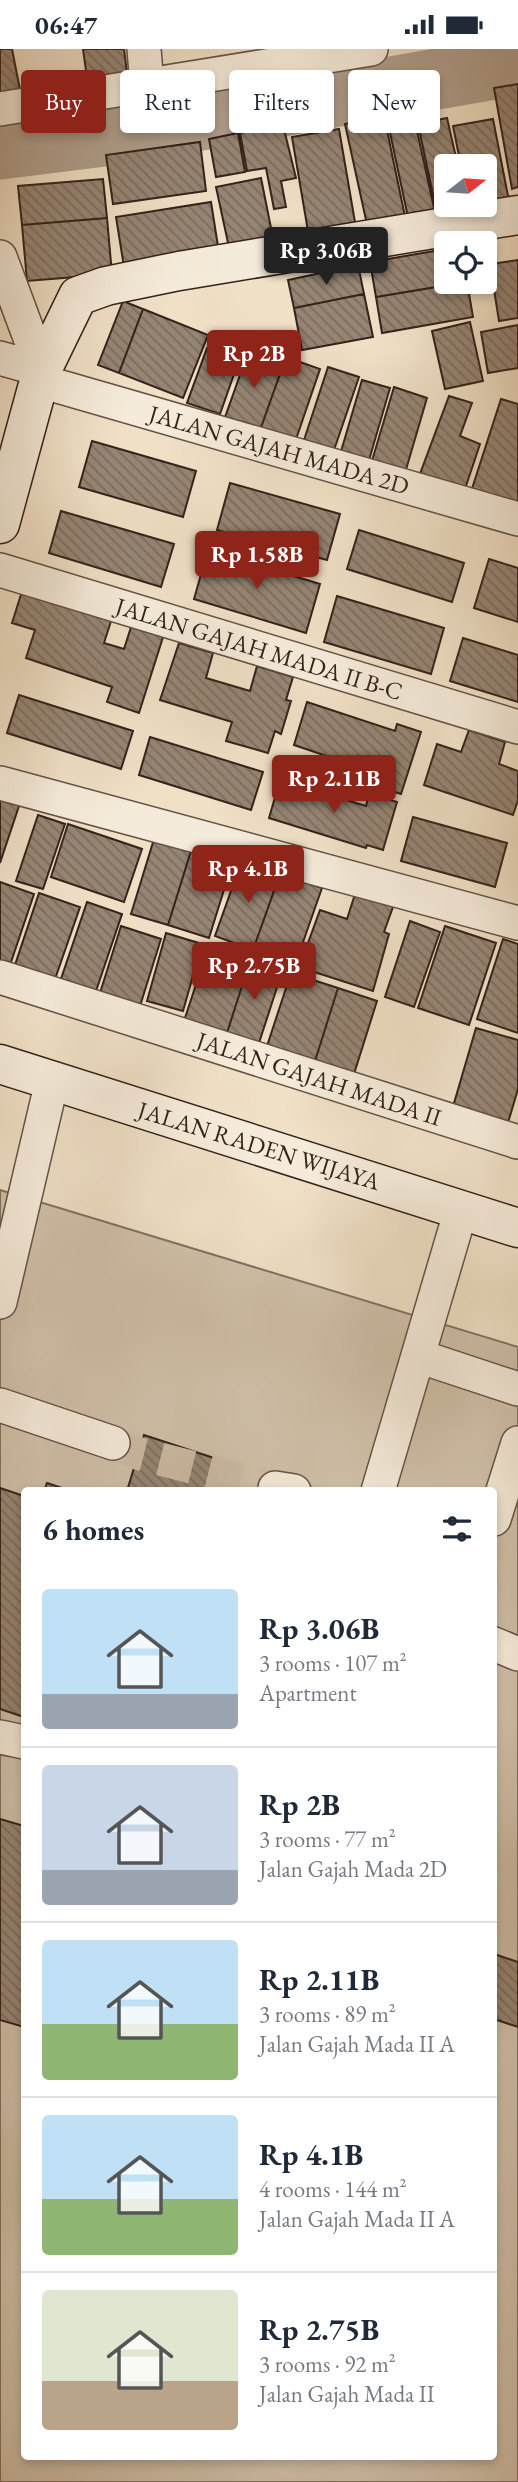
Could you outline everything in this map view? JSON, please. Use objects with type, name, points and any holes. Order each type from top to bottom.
[{"type":"street","points":[[144,49],[146,70]]},
{"type":"street","points":[[215,73],[326,53],[371,49]]},
{"type":"street","points":[[0,109],[120,90]]},
{"type":"street","points":[[0,524],[41,375],[78,296],[92,290],[178,271],[518,215]]},
{"type":"street","points":[[0,257],[41,375]]},
{"type":"street","name":"JALAN GAJAH MADA 2D","points":[[0,358],[41,375],[518,519]]},
{"type":"street","name":"JALAN GAJAH MADA II B-C","points":[[0,570],[518,727]]},
{"type":"street","points":[[0,783],[518,923]]},
{"type":"street","name":"JALAN GAJAH MADA II","points":[[0,977],[518,1143]]},
{"type":"street","name":"JALAN RADEN WIJAYA","points":[[0,1064],[518,1228]]},
{"type":"street","points":[[0,1302],[52,1081]]},
{"type":"street","points":[[379,1487],[461,1210]]},
{"type":"street","points":[[418,1356],[518,1389]]},
{"type":"street","points":[[0,1405],[113,1443]]},
{"type":"street","points":[[497,1510],[518,1443]]},
{"type":"street","points":[[497,1645],[518,1654]]},
{"type":"street","points":[[0,1737],[21,1741]]},
{"type":"shaded area","points":[[0,1190],[518,1347],[518,2482],[0,2482]]},
{"type":"building","points":[[0,49],[12,49],[20,90],[0,94]]},
{"type":"building","points":[[83,49],[124,49],[127,70],[120,70],[120,74],[106,76],[106,70],[86,70]]},
{"type":"building","points":[[518,84],[518,187],[512,189],[494,88]]},
{"type":"building","points":[[447,118],[455,154],[434,154],[434,199],[420,133],[440,133],[440,119]]},
{"type":"building","points":[[493,119],[509,201],[497,203],[497,154],[459,154],[453,126]]},
{"type":"building","points":[[348,123],[348,133],[388,133],[406,221],[368,229],[345,124]]},
{"type":"building","points":[[339,129],[356,228],[309,237],[292,137],[334,133],[334,130]]},
{"type":"building","points":[[238,133],[245,172],[216,177],[209,139]]},
{"type":"building","points":[[240,133],[285,133],[296,178],[281,181],[286,207],[274,209],[266,168],[247,171]]},
{"type":"building","points":[[390,133],[418,133],[436,217],[409,222]]},
{"type":"building","points":[[200,142],[206,191],[113,204],[106,155]]},
{"type":"building","points":[[261,178],[274,243],[230,252],[216,187]]},
{"type":"building","points":[[103,179],[107,218],[22,225],[18,186]]},
{"type":"building","points":[[211,202],[220,259],[125,273],[116,217]]},
{"type":"building","points":[[438,217],[448,217],[439,223]]},
{"type":"building","points":[[107,218],[112,274],[27,281],[22,225]]},
{"type":"building","points":[[434,251],[434,287],[376,297],[370,262]]},
{"type":"building","points":[[518,260],[518,318],[499,321],[495,294],[497,294],[497,263]]},
{"type":"building","points":[[358,265],[364,294],[294,308],[288,280]]},
{"type":"building","points":[[434,287],[434,294],[469,294],[473,317],[382,333],[376,297]]},
{"type":"building","points":[[364,294],[373,337],[302,350],[294,308]]},
{"type":"building","points":[[123,301],[143,309],[119,373],[98,365]]},
{"type":"building","points":[[143,309],[208,335],[183,398],[119,373]]},
{"type":"building","points":[[470,322],[483,381],[445,389],[432,331]]},
{"type":"building","points":[[518,325],[518,368],[488,373],[481,332]]},
{"type":"building","points":[[251,344],[286,357],[258,436],[223,423]]},
{"type":"building","points":[[207,348],[239,360],[220,414],[187,403]]},
{"type":"building","points":[[286,357],[320,369],[293,448],[258,436]]},
{"type":"building","points":[[328,367],[359,377],[333,453],[303,443]]},
{"type":"building","points":[[362,380],[390,388],[365,474],[337,465]]},
{"type":"building","points":[[394,387],[427,398],[405,473],[371,464]]},
{"type":"building","points":[[449,396],[472,403],[460,436],[480,444],[462,498],[417,482]]},
{"type":"building","points":[[501,399],[518,404],[518,510],[468,501]]},
{"type":"building","points":[[92,441],[196,471],[183,517],[79,487]]},
{"type":"building","points":[[230,483],[340,514],[327,560],[217,530]]},
{"type":"building","points":[[61,511],[174,544],[161,587],[49,553]]},
{"type":"building","points":[[359,530],[464,563],[452,602],[347,569]]},
{"type":"building","points":[[208,550],[320,584],[306,633],[194,599]]},
{"type":"building","points":[[489,559],[518,568],[518,622],[474,608]]},
{"type":"building","points":[[23,588],[112,618],[104,643],[124,649],[132,624],[164,634],[139,713],[107,702],[112,687],[26,658],[35,630],[12,623]]},
{"type":"building","points":[[337,596],[444,628],[431,674],[324,642]]},
{"type":"building","points":[[463,638],[518,655],[518,702],[450,681]]},
{"type":"building","points":[[179,643],[213,653],[206,678],[250,691],[257,666],[293,677],[286,700],[291,701],[281,734],[275,731],[268,753],[226,741],[232,722],[160,700]]},
{"type":"building","points":[[19,695],[133,731],[121,769],[7,733]]},
{"type":"building","points":[[307,702],[395,731],[397,724],[421,732],[401,794],[375,786],[380,774],[294,745]]},
{"type":"building","points":[[469,730],[505,742],[499,764],[518,771],[518,800],[513,815],[424,785],[437,744],[461,752]]},
{"type":"building","points":[[150,737],[263,772],[251,810],[139,775]]},
{"type":"building","points":[[280,780],[366,806],[369,794],[397,802],[383,850],[367,845],[366,848],[269,818]]},
{"type":"building","points":[[0,797],[20,803],[0,863]]},
{"type":"building","points":[[38,815],[65,824],[43,889],[16,881]]},
{"type":"building","points":[[413,817],[507,843],[495,887],[401,861]]},
{"type":"building","points":[[68,824],[142,849],[124,902],[51,877]]},
{"type":"building","points":[[154,839],[191,851],[168,925],[131,914]]},
{"type":"building","points":[[191,851],[232,864],[209,938],[168,925]]},
{"type":"building","points":[[242,860],[280,874],[253,950],[215,936]]},
{"type":"building","points":[[280,874],[322,888],[295,965],[253,950]]},
{"type":"building","points":[[0,882],[34,894],[9,968],[0,965]]},
{"type":"building","points":[[356,891],[394,904],[384,932],[389,934],[373,991],[302,968],[304,954],[320,910],[347,919]]},
{"type":"building","points":[[39,893],[80,907],[54,982],[14,968]]},
{"type":"building","points":[[87,902],[122,914],[96,991],[61,979]]},
{"type":"building","points":[[410,921],[440,932],[414,1007],[385,997]]},
{"type":"building","points":[[121,926],[161,939],[140,1006],[100,993]]},
{"type":"building","points":[[445,926],[496,943],[469,1025],[418,1008]]},
{"type":"building","points":[[166,933],[202,944],[183,1011],[147,1001]]},
{"type":"building","points":[[503,939],[518,944],[518,1033],[477,1019]]},
{"type":"building","points":[[209,945],[251,958],[226,1036],[184,1021]]},
{"type":"building","points":[[251,958],[283,969],[258,1046],[226,1036]]},
{"type":"building","points":[[291,973],[338,988],[315,1061],[267,1046]]},
{"type":"building","points":[[338,988],[377,1001],[354,1074],[315,1061]]},
{"type":"building","points":[[476,1028],[518,1040],[518,1089],[507,1126],[452,1110]]},
{"type":"building","points":[[144,1435],[226,1462],[219,1487],[128,1487]]},
{"type":"building","points":[[0,1488],[21,1495],[21,1716],[0,1709]]},
{"type":"building","points":[[0,1819],[21,1825],[21,2026],[0,2020]]},
{"type":"building","points":[[497,1955],[518,1962],[518,2027],[497,2020]]},
{"type":"waterway","points":[[0,149],[120,134],[518,65]]},
{"type":"tunnel","points":[[113,1443],[140,1454],[271,1487]]}]
